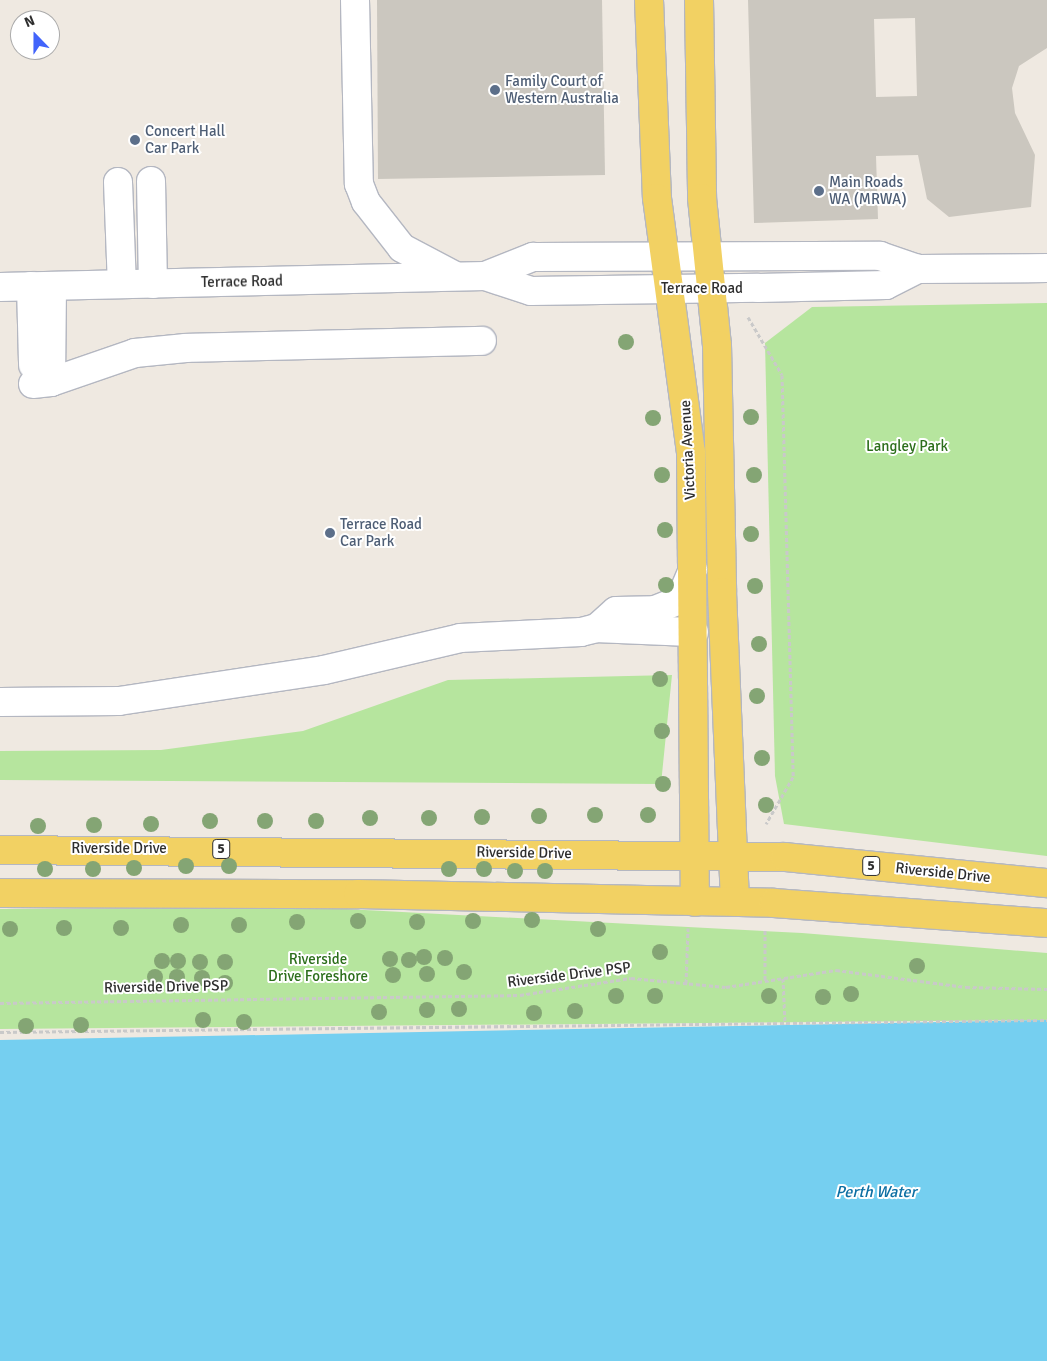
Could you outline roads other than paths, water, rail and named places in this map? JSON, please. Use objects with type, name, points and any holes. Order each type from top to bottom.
[{"type":"main road","name":"Victoria Avenue","points":[[649,0],[657,198],[691,452],[696,856],[692,902]]},
{"type":"main road","name":"Victoria Avenue","points":[[699,0],[702,198],[718,371],[722,592],[735,856],[735,902]]},
{"type":"main road","name":"Riverside Drive","points":[[0,850],[785,857],[1047,883]]},
{"type":"main road","points":[[0,894],[358,894],[735,902],[1047,923]]},
{"type":"street","points":[[355,0],[360,184],[366,202],[402,248],[456,276]]},
{"type":"street","points":[[151,181],[153,284]]},
{"type":"street","points":[[118,182],[122,284]]},
{"type":"street","name":"Terrace Road","points":[[485,276],[533,257],[880,256],[918,269],[1047,268]]},
{"type":"street","name":"Terrace Road","points":[[0,287],[485,276],[531,291],[711,289],[886,285],[918,269]]},
{"type":"street","points":[[41,286],[39,377],[111,360],[186,348],[269,344],[482,341]]},
{"type":"street","points":[[0,702],[118,701],[324,670],[460,638],[607,620],[656,610],[680,600],[689,588],[693,570]]},
{"type":"street","points":[[607,620],[694,632]]},
{"type":"water","name":"Perth Water","points":[[1047,1020],[1047,1361],[0,1361],[0,1040]]},
{"type":"place","name":"Family Court of Western Australia","points":[[495,90]]},
{"type":"place","name":"Concert Hall Car Park","points":[[135,140]]},
{"type":"place","name":"Main Roads WA (MRWA)","points":[[819,191]]},
{"type":"place","name":"Terrace Road Car Park","points":[[330,533]]},
{"type":"park label","name":"Langley Park","points":[[907,447]]},
{"type":"park label","name":"Riverside Drive Foreshore","points":[[318,968]]}]
